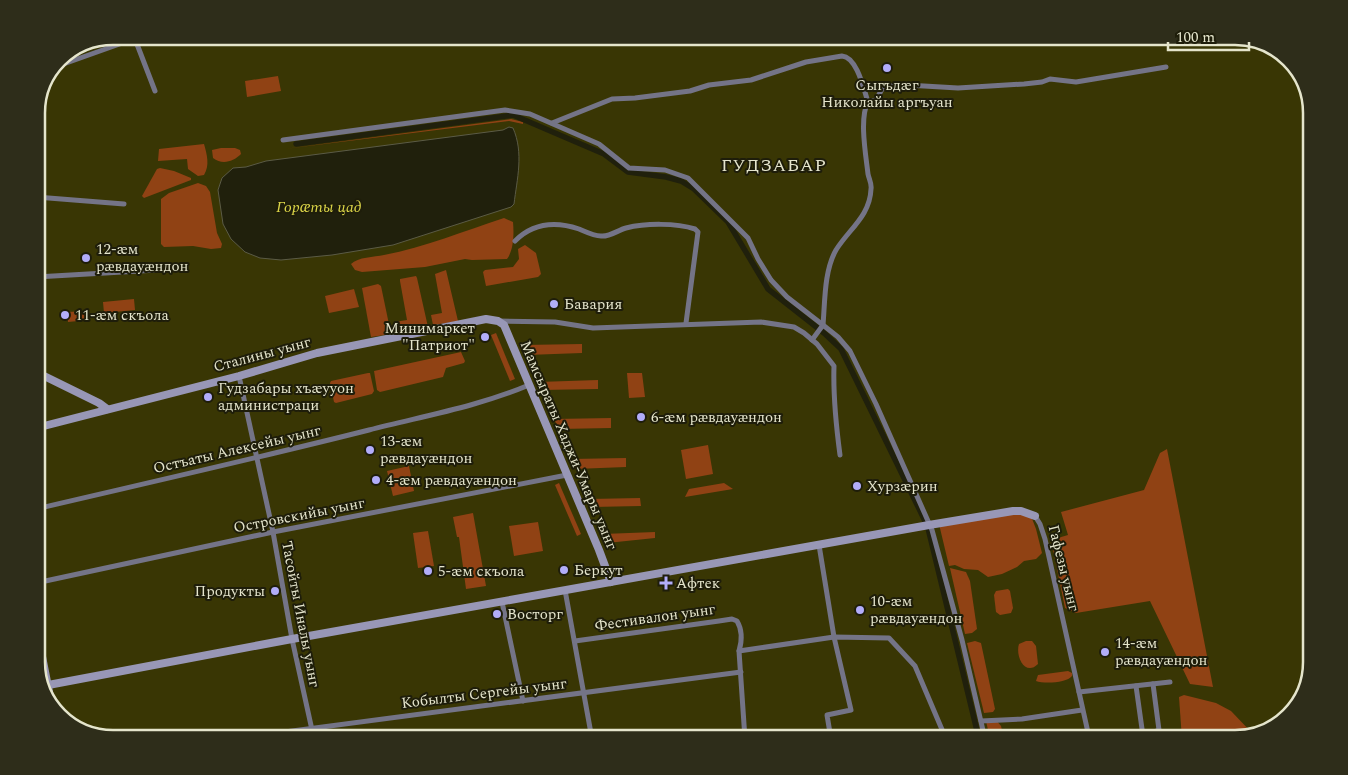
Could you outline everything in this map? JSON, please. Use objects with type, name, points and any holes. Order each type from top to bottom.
[{"type":"street","points":[[68,63],[118,45]]},
{"type":"street","points":[[137,45],[155,90]]},
{"type":"street","points":[[551,123],[612,99],[690,91],[709,85],[751,80],[806,62],[847,56],[853,62],[868,102],[865,112],[864,138],[868,175],[872,187],[865,212],[836,251],[829,272],[822,326],[813,339]]},
{"type":"street","points":[[868,102],[876,100],[882,89],[890,86],[925,85],[958,88],[1042,82],[1050,79],[1076,82],[1166,67]]},
{"type":"street","points":[[283,140],[506,110],[530,114],[599,144],[629,168],[665,170],[688,178],[748,238],[771,280],[822,326],[838,337],[850,351],[876,404],[929,525],[962,640],[983,730]]},
{"type":"street","points":[[45,198],[124,204]]},
{"type":"street","points":[[515,241],[532,228],[555,224],[600,236],[607,236],[635,226],[667,224],[696,228],[698,232],[686,323]]},
{"type":"street","points":[[45,276],[156,270]]},
{"type":"street","name":"Сталины уынг","points":[[45,426],[239,376],[316,354],[486,319],[498,321]]},
{"type":"street","points":[[498,321],[555,322],[593,328],[645,327],[686,323],[761,322],[794,327],[813,339],[834,366],[833,394],[840,455]]},
{"type":"street","name":"Мамсыраты Хаджи-Умары уынг","points":[[498,321],[504,325],[611,582]]},
{"type":"street","points":[[45,376],[99,403],[107,410]]},
{"type":"street","name":"Тасойты Иналы уынг","points":[[239,376],[272,532],[292,639],[312,728]]},
{"type":"street","name":"Остъаты Алексейы уынг","points":[[45,507],[466,407],[503,396],[529,385]]},
{"type":"street","name":"Островскийы уынг","points":[[45,581],[272,532],[567,475]]},
{"type":"street","name":"Гафезы уынг","points":[[49,685],[565,590],[929,525],[1021,511],[1035,516],[1045,539],[1087,730]]},
{"type":"street","points":[[819,545],[834,638],[851,710],[827,715],[830,730]]},
{"type":"street","points":[[565,590],[590,730]]},
{"type":"street","points":[[502,602],[522,701]]},
{"type":"street","name":"Фестивалон уынг","points":[[575,641],[732,619],[737,621],[740,626],[742,640],[739,651]]},
{"type":"street","points":[[744,730],[739,651],[834,638],[889,638],[915,666],[942,730]]},
{"type":"street","name":"Кобылты Сергейы уынг","points":[[297,730],[741,672]]},
{"type":"street","points":[[1079,692],[1170,682]]},
{"type":"street","points":[[1153,684],[1159,730]]},
{"type":"street","points":[[1136,686],[1142,730]]},
{"type":"street","points":[[981,721],[1022,719],[1082,710]]},
{"type":"shaded area","points":[[278,76],[281,91],[247,97],[245,81]]},
{"type":"shaded area","points":[[511,119],[523,122],[523,124],[509,121],[284,149]]},
{"type":"shaded area","points":[[204,144],[207,164],[204,175],[198,176],[188,169],[187,159],[158,161],[159,149]]},
{"type":"shaded area","points":[[235,148],[240,150],[241,154],[231,161],[216,160],[213,158],[212,150]]},
{"type":"shaded area","points":[[157,169],[174,171],[191,178],[191,180],[144,198],[142,196]]},
{"type":"shaded area","points":[[198,183],[206,186],[210,192],[217,233],[222,244],[221,248],[211,249],[193,246],[164,247],[161,244],[161,199],[169,193]]},
{"type":"shaded area","points":[[504,218],[513,222],[512,246],[507,259],[465,259],[425,267],[362,272],[355,270],[351,264],[362,259],[399,252],[429,243]]},
{"type":"shaded area","points":[[525,245],[536,253],[541,274],[538,277],[486,286],[483,272],[485,270],[513,267],[519,259],[518,249]]},
{"type":"shaded area","points":[[446,270],[458,321],[433,325],[431,315],[442,313],[435,274]]},
{"type":"shaded area","points":[[416,276],[428,327],[396,333],[394,322],[407,320],[400,279]]},
{"type":"shaded area","points":[[378,284],[381,286],[391,334],[371,337],[362,288]]},
{"type":"shaded area","points":[[354,289],[359,307],[329,313],[325,296]]},
{"type":"shaded area","points":[[134,299],[135,310],[104,313],[103,302]]},
{"type":"shaded area","points":[[87,311],[88,320],[68,322],[67,312]]},
{"type":"shaded area","points":[[496,333],[515,379],[510,381],[491,335]]},
{"type":"shaded area","points":[[582,344],[582,353],[527,355],[523,345]]},
{"type":"shaded area","points":[[461,352],[464,363],[446,368],[443,377],[380,392],[377,390],[374,371]]},
{"type":"shaded area","points":[[370,373],[374,391],[372,394],[334,402],[331,381]]},
{"type":"shaded area","points":[[627,373],[642,373],[645,397],[629,398]]},
{"type":"shaded area","points":[[598,380],[598,389],[542,390],[538,382]]},
{"type":"shaded area","points":[[611,418],[611,428],[559,429],[554,419]]},
{"type":"shaded area","points":[[708,445],[713,474],[686,479],[681,450]]},
{"type":"shaded area","points":[[1167,449],[1213,687],[1190,684],[1150,601],[1076,613],[1065,608],[1051,540],[1068,535],[1061,512],[1144,490],[1160,453]]},
{"type":"shaded area","points":[[626,458],[626,467],[575,469],[571,459]]},
{"type":"shaded area","points":[[409,466],[414,491],[393,496],[387,471]]},
{"type":"shaded area","points":[[559,483],[581,534],[577,536],[555,485]]},
{"type":"shaded area","points":[[724,483],[733,489],[685,497],[689,489]]},
{"type":"shaded area","points":[[640,498],[641,506],[592,507],[589,499]]},
{"type":"shaded area","points":[[1013,509],[1031,516],[1042,553],[1036,559],[1024,561],[1017,567],[1002,574],[988,577],[978,570],[964,569],[955,565],[949,566],[939,524]]},
{"type":"shaded area","points":[[473,513],[486,586],[466,589],[459,537],[457,537],[453,517]]},
{"type":"shaded area","points":[[538,522],[543,551],[514,556],[509,526]]},
{"type":"shaded area","points":[[428,531],[434,566],[418,568],[413,533]]},
{"type":"shaded area","points":[[655,532],[655,538],[607,543],[603,534]]},
{"type":"shaded area","points":[[950,568],[966,572],[970,581],[977,629],[972,633],[965,634]]},
{"type":"shaded area","points":[[1008,589],[1013,608],[1011,613],[1000,615],[996,612],[994,595],[996,591]]},
{"type":"shaded area","points":[[975,641],[981,643],[995,709],[993,712],[984,713],[967,643]]},
{"type":"shaded area","points":[[1032,641],[1036,646],[1038,664],[1029,668],[1025,667],[1018,654],[1019,644]]},
{"type":"shaded area","points":[[1068,671],[1072,673],[1072,676],[1065,680],[1050,683],[1036,681],[1038,675]]},
{"type":"shaded area","points":[[1184,695],[1216,703],[1231,711],[1248,728],[1181,730],[1179,697]]},
{"type":"shaded area","points":[[996,720],[1002,730],[988,730],[986,721]]},
{"type":"water","name":"Горӕты цад","points":[[509,127],[513,128],[519,156],[514,204],[511,207],[393,245],[332,255],[281,260],[260,258],[245,252],[231,239],[223,224],[218,190],[222,178],[233,168],[246,167],[266,161],[503,130]]},
{"type":"waterway","points":[[296,144],[513,115],[604,154],[628,172],[681,181],[694,189],[728,222],[768,289],[824,333],[841,349],[925,521]]},
{"type":"waterway","points":[[928,528],[977,730]]},
{"type":"place","name":"Сыгъдæг Николайы аргъуан","points":[[887,68]]},
{"type":"place","name":"12-æм рӕвдауӕндон","points":[[86,258]]},
{"type":"place","name":"Бавария","points":[[554,304]]},
{"type":"place","name":"11-æм скъола","points":[[65,315]]},
{"type":"place","name":"Минимаркет \"Патриот\"","points":[[485,337]]},
{"type":"place","name":"Гудзабары хъæууон администраци","points":[[208,397]]},
{"type":"place","name":"6-æм рӕвдауӕндон","points":[[641,417]]},
{"type":"place","name":"13-æм рӕвдауӕндон","points":[[370,450]]},
{"type":"place","name":"4-æм рӕвдауӕндон","points":[[376,480]]},
{"type":"place","name":"Хурзæрин","points":[[857,486]]},
{"type":"place","name":"Беркут","points":[[564,570]]},
{"type":"place","name":"5-æм скъола","points":[[428,571]]},
{"type":"place","name":"Афтек","points":[[666,583]]},
{"type":"place","name":"Продукты","points":[[275,591]]},
{"type":"place","name":"10-æм рӕвдауӕндон","points":[[860,610]]},
{"type":"place","name":"Восторг","points":[[497,614]]},
{"type":"place","name":"14-æм рӕвдауӕндон","points":[[1105,652]]},
{"type":"district","name":"ГУДЗАБАР","points":[[774,165]]}]
